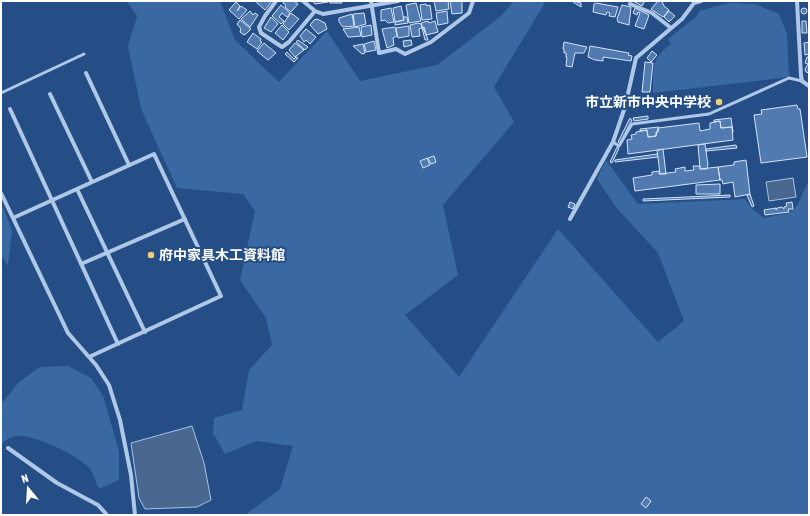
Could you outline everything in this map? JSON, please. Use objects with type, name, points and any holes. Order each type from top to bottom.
[{"type":"street","points":[[276,1],[259,27],[261,33],[282,47],[289,42],[315,11]]},
{"type":"street","points":[[303,1],[315,11],[323,14],[371,3],[398,1]]},
{"type":"street","points":[[371,3],[379,53],[396,49],[405,54],[431,42],[469,13],[472,1]]},
{"type":"street","points":[[570,219],[613,142],[625,107],[636,58],[682,19],[694,3],[701,1]]},
{"type":"street","points":[[797,1],[802,81],[809,86]]},
{"type":"street","points":[[630,4],[652,13],[671,28]]},
{"type":"street","points":[[86,73],[129,165]]},
{"type":"street","points":[[50,94],[92,182]]},
{"type":"street","points":[[10,109],[118,344]]},
{"type":"street","points":[[13,218],[154,154],[221,296],[89,357]]},
{"type":"street","points":[[77,189],[145,332]]},
{"type":"street","points":[[1,193],[68,333],[89,357],[110,385],[120,420],[131,475],[134,515]]},
{"type":"street","points":[[81,264],[185,219]]},
{"type":"street","points":[[8,448],[57,483],[98,504],[107,515]]},
{"type":"lane","points":[[1,93],[84,54]]},
{"type":"lane","points":[[613,142],[620,146],[632,124],[709,114],[789,78],[802,81]]},
{"type":"shaded area","points":[[127,1],[220,1],[235,40],[279,82],[327,31],[360,81],[437,65],[501,16],[514,1],[546,1],[494,87],[514,122],[443,205],[458,275],[405,315],[459,377],[558,229],[658,342],[684,321],[658,253],[615,206],[597,179],[606,160],[638,204],[745,199],[751,208],[764,218],[789,213],[797,206],[809,180],[809,515],[245,515],[280,489],[293,446],[256,441],[225,454],[213,433],[214,418],[242,410],[249,370],[272,345],[266,318],[240,280],[255,211],[243,194],[177,188],[141,109],[128,46],[137,16]]},
{"type":"shaded area","points":[[729,3],[755,4],[779,14],[787,34],[789,77],[653,93],[654,65],[659,55],[671,44],[668,39],[697,16],[699,11]]},
{"type":"shaded area","points":[[793,178],[796,197],[769,201],[766,182]]},
{"type":"shaded area","points":[[1,202],[12,230],[8,266],[1,255]]},
{"type":"shaded area","points":[[68,366],[91,378],[103,396],[119,451],[119,480],[99,489],[90,469],[67,452],[45,442],[25,436],[13,437],[1,444],[1,404],[19,382],[40,367]]},
{"type":"shaded area","points":[[192,426],[204,463],[211,500],[197,507],[145,509],[139,498],[131,443]]},
{"type":"building","points":[[255,1],[272,1],[265,10]]},
{"type":"building","points":[[284,1],[294,1],[298,4],[291,12],[285,7],[286,5],[283,3]]},
{"type":"building","points":[[312,1],[328,1],[328,2],[315,4]]},
{"type":"building","points":[[329,1],[341,1],[342,3],[330,3]]},
{"type":"building","points":[[434,1],[448,1],[449,9],[436,11]]},
{"type":"building","points":[[450,1],[462,1],[462,13],[452,14]]},
{"type":"building","points":[[633,1],[645,1],[642,6]]},
{"type":"building","points":[[658,1],[662,1],[664,6],[669,10],[663,17],[651,9]]},
{"type":"building","points":[[236,2],[240,6],[237,11],[241,6],[247,10],[239,19],[229,10]]},
{"type":"building","points":[[573,2],[581,3],[581,7]]},
{"type":"building","points":[[416,3],[421,21],[409,23],[406,5]]},
{"type":"building","points":[[596,3],[618,7],[615,17],[609,16],[610,13],[607,12],[606,15],[593,12],[594,4]]},
{"type":"building","points":[[426,4],[427,6],[430,5],[432,19],[422,20],[420,5]]},
{"type":"building","points":[[281,5],[290,13],[287,17],[282,13],[279,17],[284,21],[281,24],[272,16]]},
{"type":"building","points":[[622,5],[631,7],[629,25],[618,22],[617,19]]},
{"type":"building","points":[[401,6],[404,20],[395,22],[393,8]]},
{"type":"building","points":[[391,8],[394,22],[388,23],[385,20],[381,21],[381,10]]},
{"type":"building","points":[[635,8],[649,15],[644,29],[635,26],[640,13],[638,12],[637,15],[633,13]]},
{"type":"building","points":[[804,8],[807,11],[804,14],[801,11]]},
{"type":"building","points":[[250,11],[253,15],[255,13],[258,15],[250,27],[241,19]]},
{"type":"building","points":[[447,11],[448,23],[438,25],[436,13]]},
{"type":"building","points":[[669,11],[675,16],[669,22],[664,17]]},
{"type":"building","points":[[291,13],[299,19],[289,30],[283,24]]},
{"type":"building","points":[[364,13],[366,24],[355,27],[353,14]]},
{"type":"building","points":[[352,14],[354,26],[343,27],[339,22],[339,18]]},
{"type":"building","points":[[271,17],[278,24],[271,32],[264,28]]},
{"type":"building","points":[[403,17],[407,17],[408,23],[395,25],[395,22],[404,20]]},
{"type":"building","points":[[317,19],[325,23],[327,29],[318,34],[310,25]]},
{"type":"building","points":[[240,20],[251,29],[244,35],[240,32],[241,29],[237,24]]},
{"type":"building","points":[[428,21],[429,23],[435,21],[438,32],[426,35],[421,23]]},
{"type":"building","points":[[802,21],[806,21],[807,33],[802,33]]},
{"type":"building","points":[[418,23],[421,24],[422,28],[419,29],[420,36],[412,37],[410,25]]},
{"type":"building","points":[[282,25],[289,32],[283,40],[275,33]]},
{"type":"building","points":[[371,25],[372,35],[362,37],[361,27]]},
{"type":"building","points":[[409,26],[409,36],[398,38],[396,28]]},
{"type":"building","points":[[359,27],[361,36],[348,37],[343,29]]},
{"type":"building","points":[[395,27],[397,36],[393,38],[394,45],[387,48],[382,29]]},
{"type":"building","points":[[424,27],[428,40],[425,40],[422,28]]},
{"type":"building","points":[[306,29],[316,37],[310,44],[306,40],[304,42],[300,36]]},
{"type":"building","points":[[253,33],[261,39],[260,41],[262,42],[257,49],[247,42]]},
{"type":"building","points":[[298,40],[308,47],[305,50],[296,42]]},
{"type":"building","points":[[411,40],[412,45],[404,47],[403,41]]},
{"type":"building","points":[[374,41],[376,50],[366,52],[364,44]]},
{"type":"building","points":[[564,42],[587,47],[584,53],[575,53],[572,67],[566,66],[567,57],[563,49]]},
{"type":"building","points":[[809,42],[809,54],[805,55],[804,43]]},
{"type":"building","points":[[264,43],[276,53],[268,60],[257,51]]},
{"type":"building","points":[[295,43],[304,50],[295,57],[289,50]]},
{"type":"building","points":[[363,44],[365,53],[362,54],[353,46]]},
{"type":"building","points":[[590,46],[629,53],[628,55],[632,56],[631,61],[603,57],[603,61],[595,60],[588,57]]},
{"type":"building","points":[[652,51],[657,55],[651,62],[647,58]]},
{"type":"building","points":[[287,52],[294,59],[296,57],[298,58],[294,62],[285,54]]},
{"type":"building","points":[[807,57],[809,57],[809,73],[806,72],[805,69],[808,64],[805,63]]},
{"type":"building","points":[[645,62],[653,63],[650,92],[642,92]]},
{"type":"building","points":[[797,105],[798,109],[800,109],[807,157],[761,163],[754,115],[762,114],[761,110]]},
{"type":"building","points":[[648,116],[648,119],[634,121],[633,118]]},
{"type":"building","points":[[630,118],[632,120],[620,143],[618,142]]},
{"type":"building","points":[[731,118],[733,132],[732,127],[721,128],[720,121],[714,122],[714,120]]},
{"type":"building","points":[[720,121],[721,128],[732,127],[733,140],[628,154],[627,140],[632,139],[631,135],[636,134],[636,132],[647,130],[648,137],[656,136],[658,128],[699,123],[700,131],[710,129],[710,123]]},
{"type":"building","points":[[659,127],[658,132],[656,132],[656,136],[648,137],[647,130],[640,131],[640,129]]},
{"type":"building","points":[[705,144],[708,165],[707,169],[700,169],[698,145]]},
{"type":"building","points":[[736,145],[737,148],[706,151],[706,149]]},
{"type":"building","points":[[617,147],[619,148],[612,163],[610,162]]},
{"type":"building","points":[[663,149],[666,174],[660,174],[657,150]]},
{"type":"building","points":[[657,154],[658,157],[615,162],[615,160]]},
{"type":"building","points":[[434,156],[436,162],[431,164],[428,158]]},
{"type":"building","points":[[427,158],[430,165],[423,168],[420,161]]},
{"type":"building","points":[[746,160],[750,194],[735,197],[733,182],[723,184],[722,180],[720,180],[718,167],[734,165],[734,162]]},
{"type":"building","points":[[693,166],[700,166],[700,169],[718,167],[720,180],[635,191],[633,178],[652,175],[652,172],[659,171],[659,174],[676,172],[675,169],[685,167],[685,171],[694,170]]},
{"type":"building","points":[[720,184],[720,194],[696,194],[696,185]]},
{"type":"building","points":[[750,194],[754,206],[752,207],[747,195]]},
{"type":"building","points":[[730,195],[730,197],[643,201],[643,199]]},
{"type":"building","points":[[570,202],[575,204],[573,209],[568,207]]},
{"type":"building","points":[[792,202],[793,209],[788,209],[789,212],[765,215],[764,210],[776,208],[776,210],[777,208],[782,207],[784,209],[784,207],[787,206],[786,203]]},
{"type":"building","points":[[646,497],[651,501],[646,508],[641,504]]},
{"type":"place","name":"市立新市中央中学校","points":[[719,102]]},
{"type":"place","name":"府中家具木工資料館","points":[[151,255]]}]
